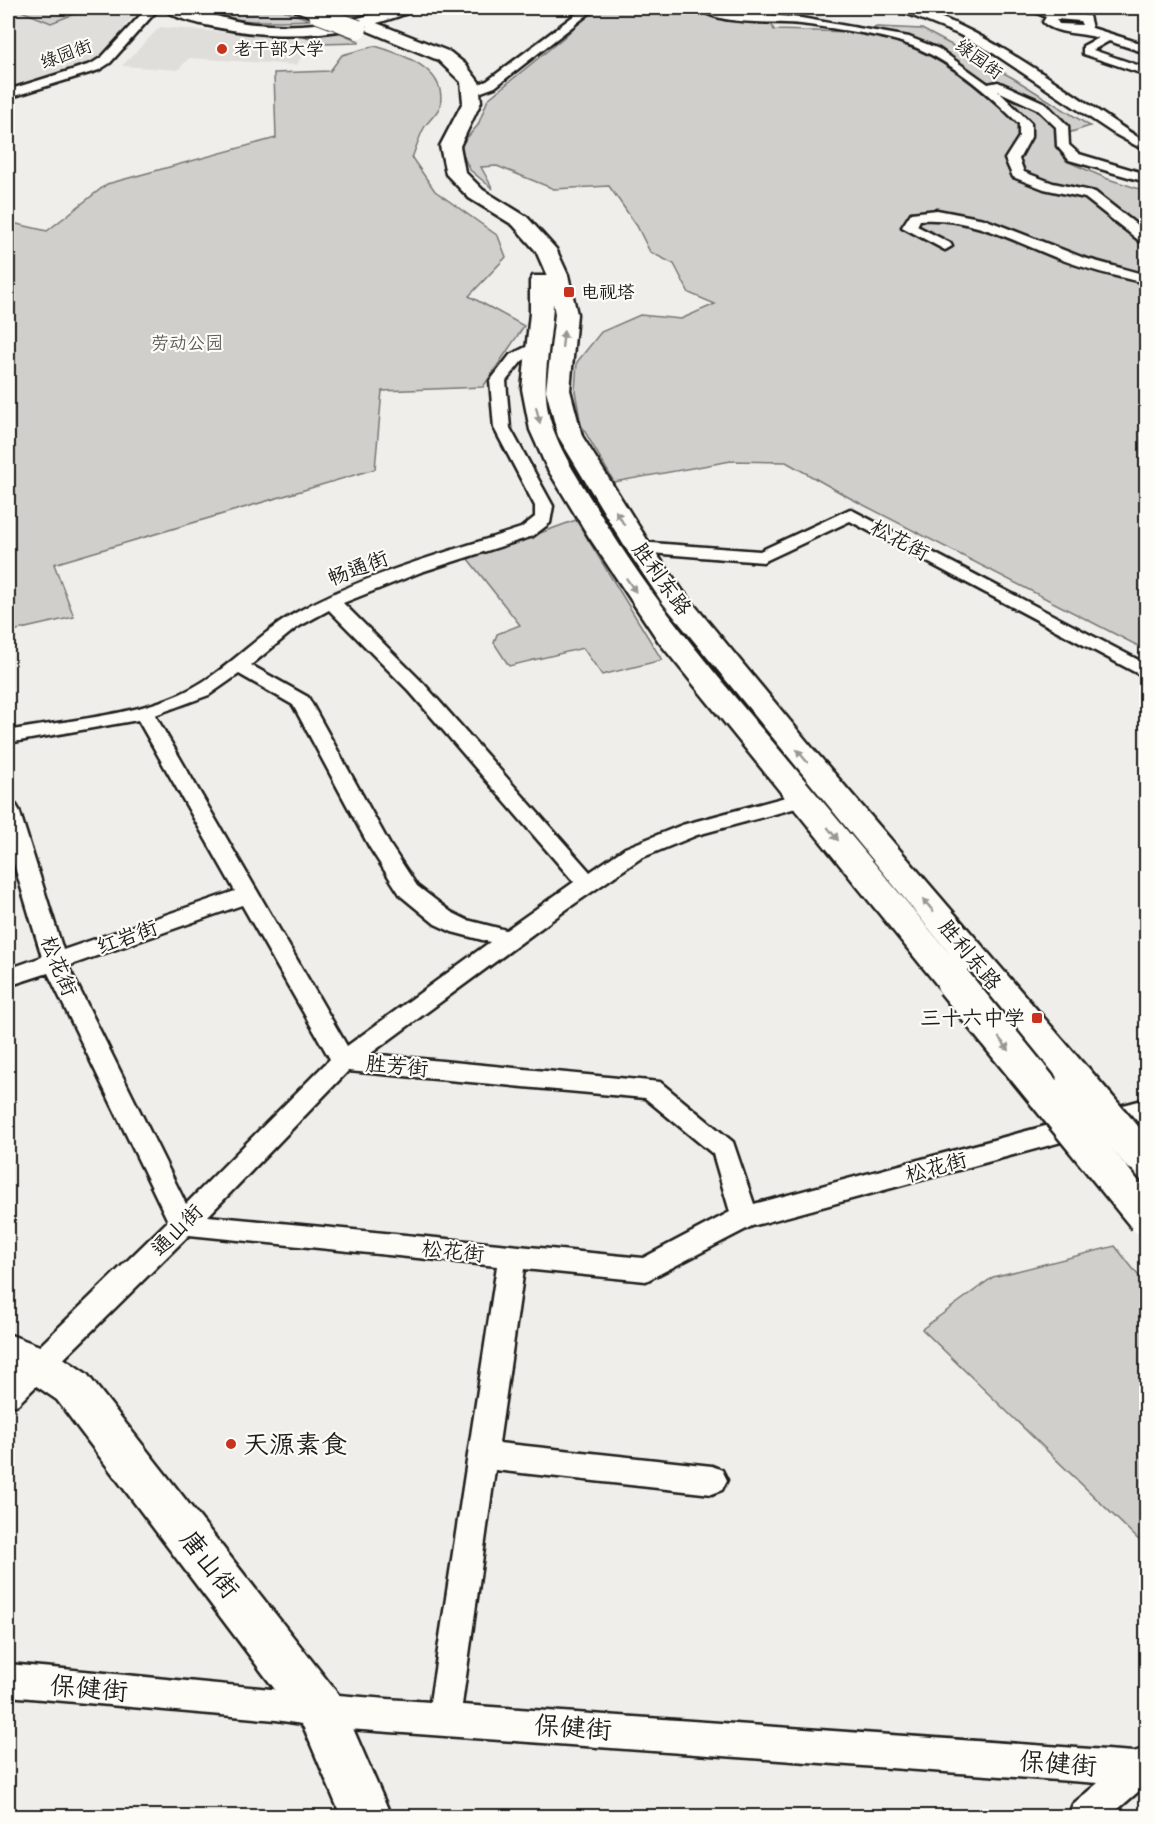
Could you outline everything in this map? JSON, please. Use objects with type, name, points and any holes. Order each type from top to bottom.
[{"type":"main road","points":[[302,8],[326,11],[366,28],[437,63],[447,74],[456,95],[455,102],[429,146],[430,161],[440,178],[452,191],[500,223],[522,245],[536,265],[540,280],[543,318],[534,386],[535,404],[541,429],[558,466],[647,607],[1146,1218]]},
{"type":"main road","points":[[181,9],[212,18],[272,25],[324,22],[394,8]]},
{"type":"main road","points":[[181,9],[205,22],[279,30],[334,26],[373,19],[407,8]]},
{"type":"main road","points":[[366,28],[444,56],[459,68],[470,82],[472,91]]},
{"type":"main road","name":"胜利东路","points":[[472,91],[472,102],[450,146],[456,174],[476,194],[520,221],[546,249],[558,275],[566,314],[558,390],[570,436],[638,547],[672,596],[803,757],[1143,1159]]},
{"type":"main road","name":"唐山街","points":[[23,1358],[72,1387],[321,1711],[366,1816]]},
{"type":"street","name":"绿园街","points":[[8,94],[95,67],[106,60],[153,8]]},
{"type":"street","points":[[472,91],[491,84],[590,8]]},
{"type":"street","name":"绿园街","points":[[704,8],[729,16],[801,21],[905,39],[935,51],[1002,100],[1024,123],[1025,137],[1012,159],[1018,174],[1049,186],[1090,195],[1146,239]]},
{"type":"street","points":[[899,8],[928,16],[966,34],[1146,147]]},
{"type":"street","points":[[1031,8],[1052,15],[1084,18],[1088,26],[1083,29],[1146,50]]},
{"type":"street","points":[[1108,37],[1087,48],[1087,52],[1146,72]]},
{"type":"street","points":[[978,83],[1000,86],[1041,106],[1062,126],[1063,146],[1074,157],[1146,178]]},
{"type":"street","points":[[945,246],[909,227],[916,216],[937,213],[1013,232],[1078,260],[1146,279]]},
{"type":"street","name":"畅通街","points":[[8,737],[143,711],[186,699],[303,616],[358,590],[527,532],[544,519],[544,506],[502,428],[498,381],[516,358],[538,346]]},
{"type":"street","name":"松花街","points":[[638,547],[763,557],[850,514],[1146,672]]},
{"type":"street","points":[[332,603],[417,688],[588,884]]},
{"type":"street","points":[[237,665],[301,701],[381,848],[409,891],[443,918],[460,926],[510,939]]},
{"type":"street","name":"胜芳街","points":[[143,711],[343,1061],[651,1089],[724,1149],[745,1217]]},
{"type":"street","name":"通山街","points":[[8,1395],[23,1358],[183,1224],[343,1061],[510,939],[633,853],[663,840],[804,799]]},
{"type":"street","name":"松花街","points":[[8,810],[55,963],[183,1224],[646,1270],[745,1217],[1146,1109]]},
{"type":"street","name":"红岩街","points":[[8,978],[247,895]]},
{"type":"street","points":[[444,1718],[512,1257]]},
{"type":"street","points":[[483,1455],[712,1480]]},
{"type":"street","name":"保健街","points":[[8,1680],[276,1704],[321,1711],[1143,1766]]},
{"type":"street","points":[[1085,1816],[1143,1766]]},
{"type":"shaded area","points":[[8,8],[139,8],[101,59],[8,87]]},
{"type":"shaded area","name":"老干部大学","points":[[160,27],[311,39],[297,65],[189,58],[178,70],[122,66]]},
{"type":"green space","points":[[14,8],[90,8],[51,23]]},
{"type":"green space","points":[[186,8],[278,8],[310,20],[230,20]]},
{"type":"green space","points":[[595,8],[692,8],[728,19],[771,23],[774,30],[856,32],[877,27],[922,29],[1013,78],[1090,126],[1056,137],[1066,161],[1108,179],[1146,191],[1146,650],[850,498],[786,462],[731,461],[614,482],[581,425],[575,391],[577,362],[601,332],[640,315],[681,319],[715,304],[689,293],[674,264],[650,252],[637,226],[609,186],[554,189],[497,166],[481,167],[493,189],[470,170],[459,147],[478,125],[488,99],[563,38]]},
{"type":"green space","points":[[331,29],[359,43],[322,44],[316,38],[299,37],[297,33]]},
{"type":"green space","name":"劳动公园","points":[[375,46],[421,65],[437,82],[441,93],[440,106],[424,128],[412,158],[435,191],[498,236],[506,257],[469,296],[524,326],[483,387],[382,391],[375,469],[54,564],[74,617],[8,632],[8,222],[47,231],[107,184],[276,138],[274,73],[330,71],[342,55]]},
{"type":"green space","points":[[576,520],[662,660],[602,675],[583,648],[509,666],[494,643],[497,634],[520,625],[468,559]]},
{"type":"green space","points":[[1115,1246],[1146,1285],[1146,1547],[922,1329],[993,1277]]},
{"type":"place","name":"老干部大学","points":[[222,49]]},
{"type":"place","name":"电视塔","points":[[569,292]]},
{"type":"place","name":"三十六中学","points":[[1037,1018]]},
{"type":"place","name":"天源素食","points":[[231,1444]]}]
